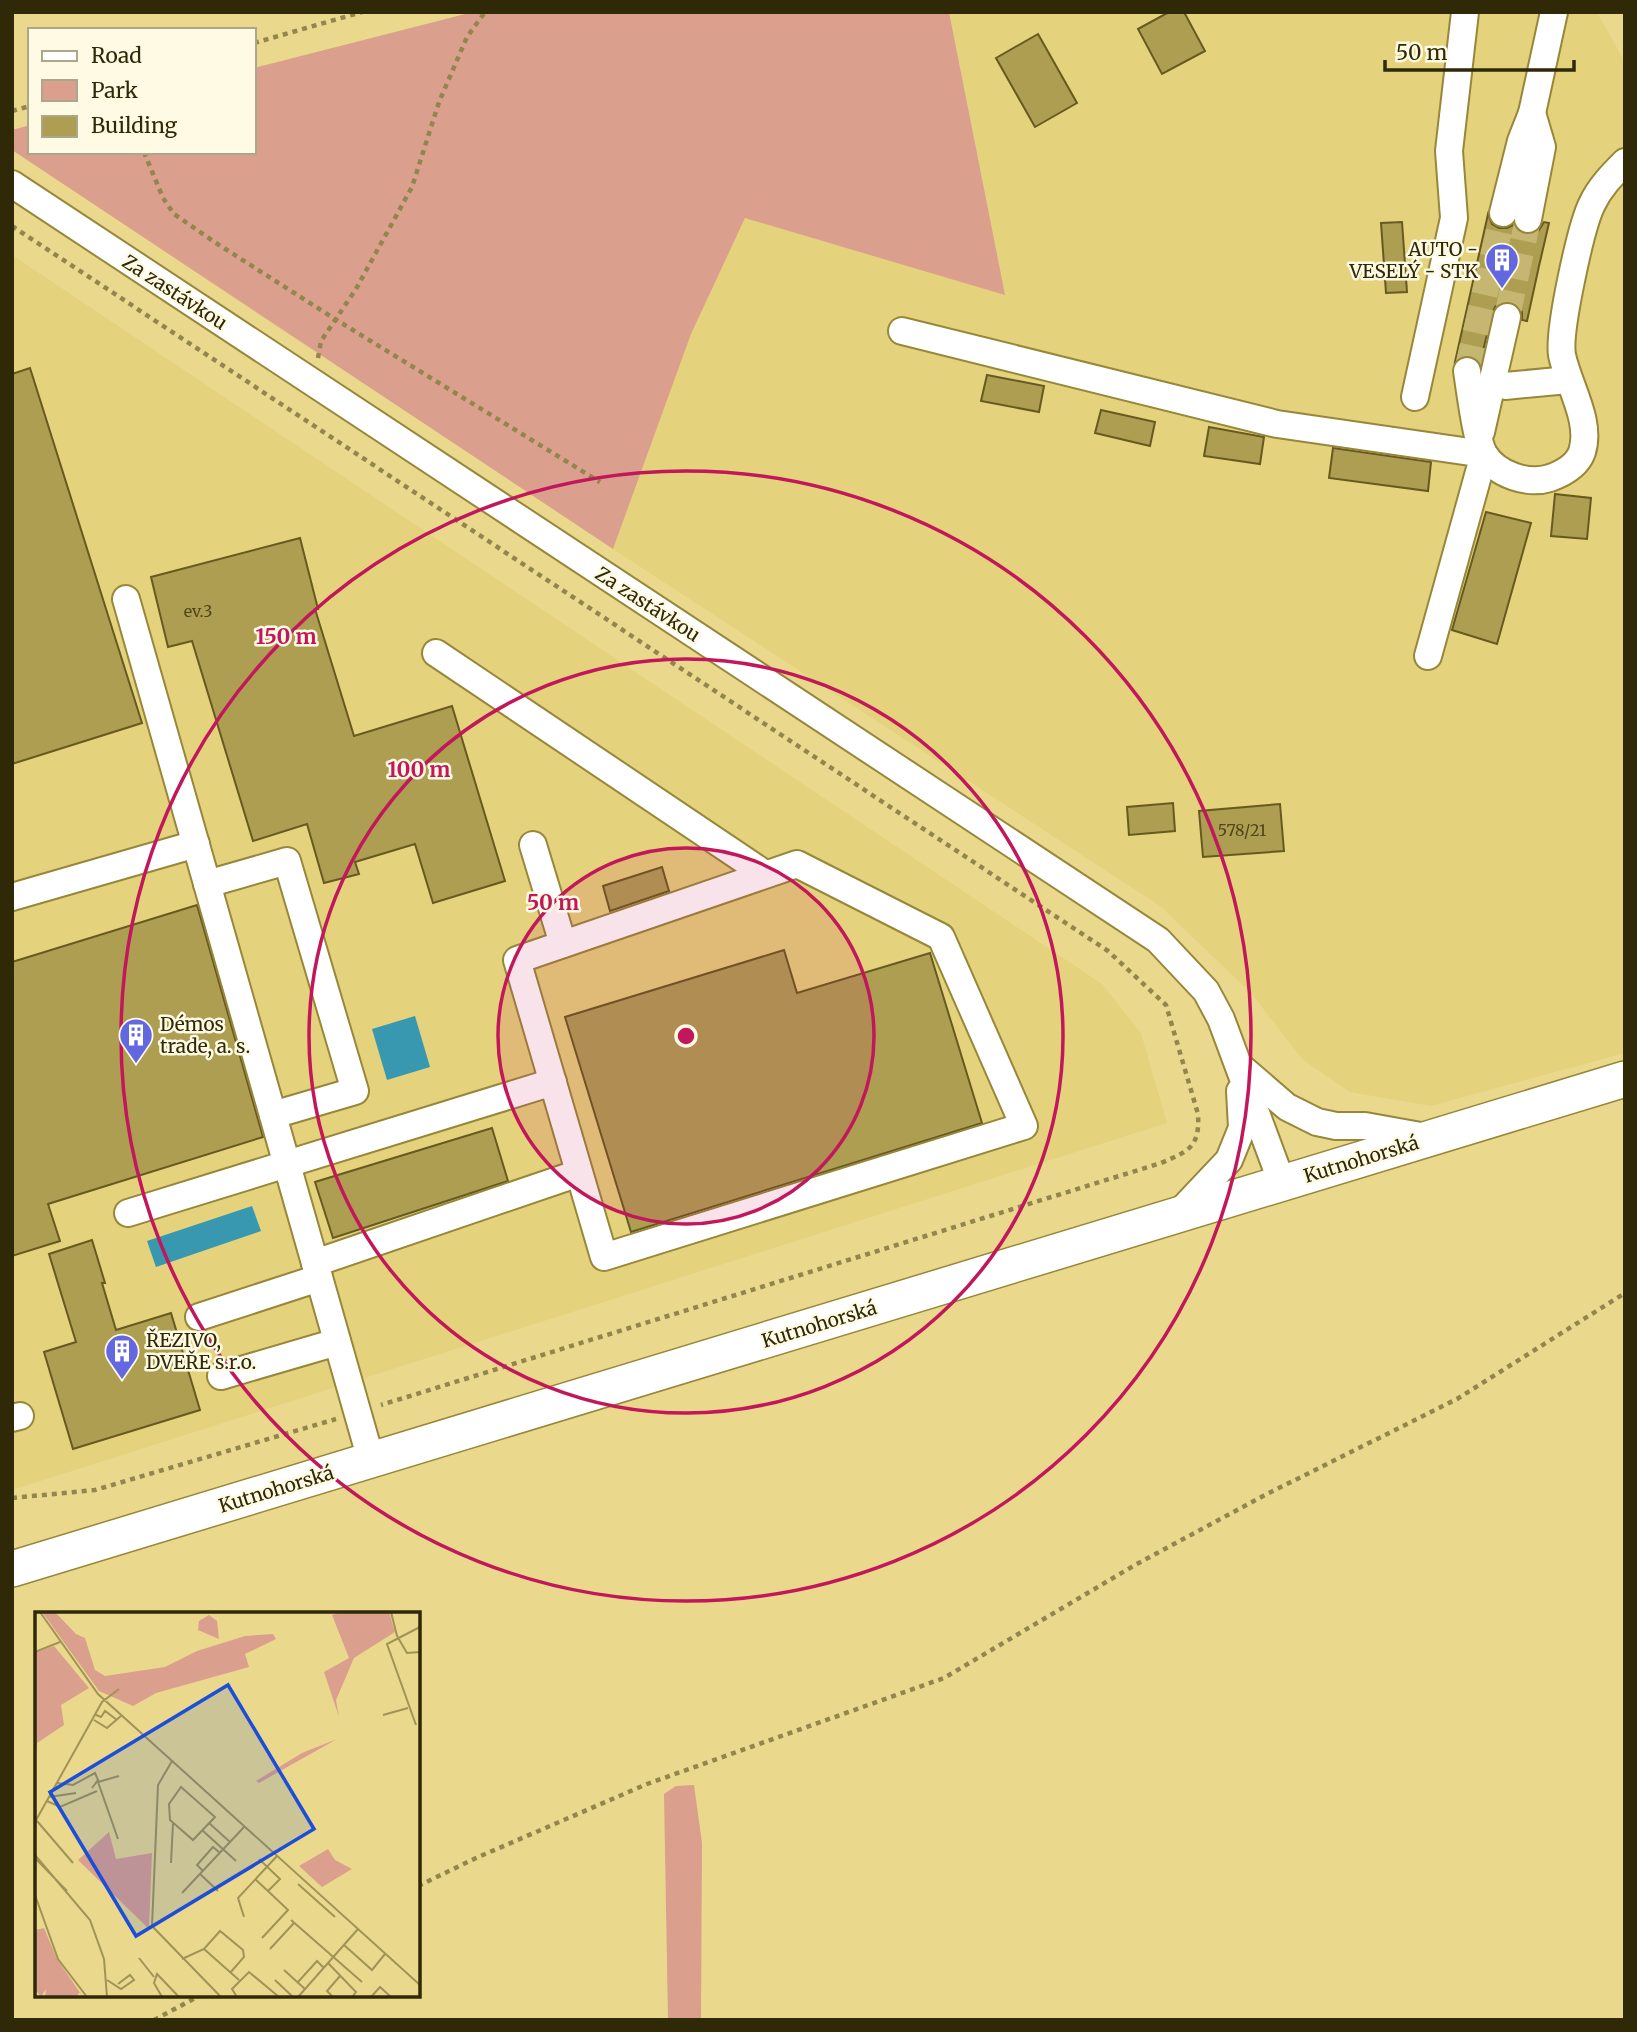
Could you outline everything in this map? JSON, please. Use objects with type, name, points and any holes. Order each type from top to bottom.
[{"type":"main road","name":"Kutnohorská","points":[[12,1569],[1625,1079]]},
{"type":"street","points":[[1415,397],[1454,218],[1449,151],[1465,12]]},
{"type":"street","points":[[1516,216],[1521,141],[1532,113],[1555,12]]},
{"type":"street","points":[[1467,371],[1482,445],[1496,467],[1530,481],[1549,478],[1570,469],[1582,454],[1585,436],[1561,351],[1563,329],[1582,233],[1591,205],[1605,182],[1625,162]]},
{"type":"street","name":"Za zastávkou","points":[[12,184],[1158,940],[1206,991],[1222,1019],[1282,1183]]},
{"type":"street","points":[[1428,656],[1482,445],[1507,317]]},
{"type":"street","points":[[902,331],[1277,424],[1482,445]]},
{"type":"street","points":[[1505,386],[1568,380]]},
{"type":"street","points":[[126,599],[371,1460]]},
{"type":"street","points":[[436,653],[765,874]]},
{"type":"street","points":[[12,897],[196,844]]},
{"type":"street","points":[[533,845],[563,944]]},
{"type":"street","points":[[207,884],[287,861],[355,1091],[273,1115]]},
{"type":"street","points":[[797,864],[941,937],[1024,1126],[604,1257],[517,960],[765,874],[797,864]]},
{"type":"street","name":"Za zastávkou","points":[[1239,1065],[1287,1107],[1317,1122],[1336,1126],[1365,1126],[1430,1138]]},
{"type":"street","name":"Za zastávkou","points":[[1176,1215],[1229,1160],[1242,1129],[1239,1065]]},
{"type":"street","points":[[128,1213],[553,1083]]},
{"type":"street","points":[[199,1317],[317,1270],[579,1173]]},
{"type":"street","points":[[221,1376],[337,1342]]},
{"type":"path","points":[[256,42],[362,12]]},
{"type":"path","points":[[313,383],[321,341],[356,289],[412,187],[439,102],[467,37],[485,12]]},
{"type":"path","points":[[145,154],[163,198],[174,214],[335,319],[600,482]]},
{"type":"path","points":[[12,226],[1108,951],[1166,1005],[1198,1114],[1199,1132],[1194,1143],[1184,1153],[1161,1163],[358,1412],[95,1490],[12,1498]]},
{"type":"path","points":[[420,1885],[647,1784],[944,1678],[1147,1559],[1265,1495],[1457,1399],[1625,1293]]},
{"type":"path","points":[[154,2020],[197,1997]]},
{"type":"shaded area","points":[[949,12],[1597,12],[1625,62],[1625,1053],[1431,1106],[1350,1092],[1303,1060],[1251,993],[1160,906],[613,549],[691,334],[745,218],[1004,294]]},
{"type":"shaded area","points":[[12,255],[1102,984],[1141,1033],[1167,1123],[12,1490]]},
{"type":"green space","points":[[473,12],[949,12],[1005,295],[745,218],[691,334],[613,549],[12,150],[12,130],[28,126],[28,154],[256,154],[256,67]]},
{"type":"green space","points":[[694,1785],[702,1843],[701,2020],[668,2020],[664,1794],[676,1786]]},
{"type":"water","points":[[415,1016],[430,1067],[387,1080],[372,1029]]},
{"type":"water","points":[[252,1206],[261,1231],[156,1267],[147,1241]]},
{"type":"building","points":[[1169,12],[1184,12],[1205,51],[1162,74],[1138,29]]},
{"type":"building","points":[[1038,34],[1077,103],[1035,127],[996,58]]},
{"type":"building","name":"AUTO - VESELÝ - STK","points":[[1488,214],[1492,224],[1499,228],[1513,225],[1526,234],[1534,234],[1544,222],[1549,223],[1527,321],[1522,320],[1522,312],[1517,305],[1502,302],[1495,307],[1492,314],[1480,363],[1465,355],[1455,362]]},
{"type":"building","points":[[1402,222],[1407,292],[1386,293],[1381,223]]},
{"type":"building","points":[[30,368],[142,723],[12,764],[12,374]]},
{"type":"building","points":[[987,375],[1044,386],[1039,412],[981,401]]},
{"type":"building","points":[[1101,410],[1155,422],[1150,446],[1095,433]]},
{"type":"building","points":[[1209,427],[1264,437],[1260,464],[1204,456]]},
{"type":"building","points":[[1333,448],[1431,462],[1428,491],[1329,478]]},
{"type":"building","points":[[1555,494],[1591,498],[1587,539],[1551,536]]},
{"type":"building","points":[[1486,512],[1531,523],[1497,644],[1452,630]]},
{"type":"building","points":[[300,538],[318,609],[315,609],[354,736],[452,706],[505,881],[433,903],[415,844],[355,862],[359,874],[324,883],[307,824],[253,841],[192,641],[168,647],[151,577]]},
{"type":"building","points":[[1173,803],[1175,831],[1129,835],[1127,807]]},
{"type":"building","points":[[1280,804],[1284,851],[1203,857],[1199,811]]},
{"type":"building","points":[[662,867],[669,891],[610,911],[603,886]]},
{"type":"building","name":"Démos trade, a. s.","points":[[197,905],[263,1137],[48,1204],[60,1241],[12,1256],[12,962]]},
{"type":"building","points":[[784,950],[797,993],[930,953],[982,1123],[631,1232],[565,1017]]},
{"type":"building","points":[[492,1128],[508,1181],[333,1238],[315,1182]]},
{"type":"building","name":"ŘEZIVO, DVEŘE s.r.o.","points":[[92,1240],[116,1330],[171,1313],[200,1410],[73,1449],[44,1352],[76,1342],[49,1254]]},
{"type":"tunnel","points":[[1467,371],[1503,213]]},
{"type":"tunnel","points":[[1507,317],[1528,219]]},
{"type":"place","name":"AUTO - VESELÝ - STK","points":[[1502,290]]},
{"type":"place","name":"Démos trade, a. s.","points":[[136,1065]]},
{"type":"place","name":"ŘEZIVO, DVEŘE s.r.o.","points":[[122,1381]]}]
